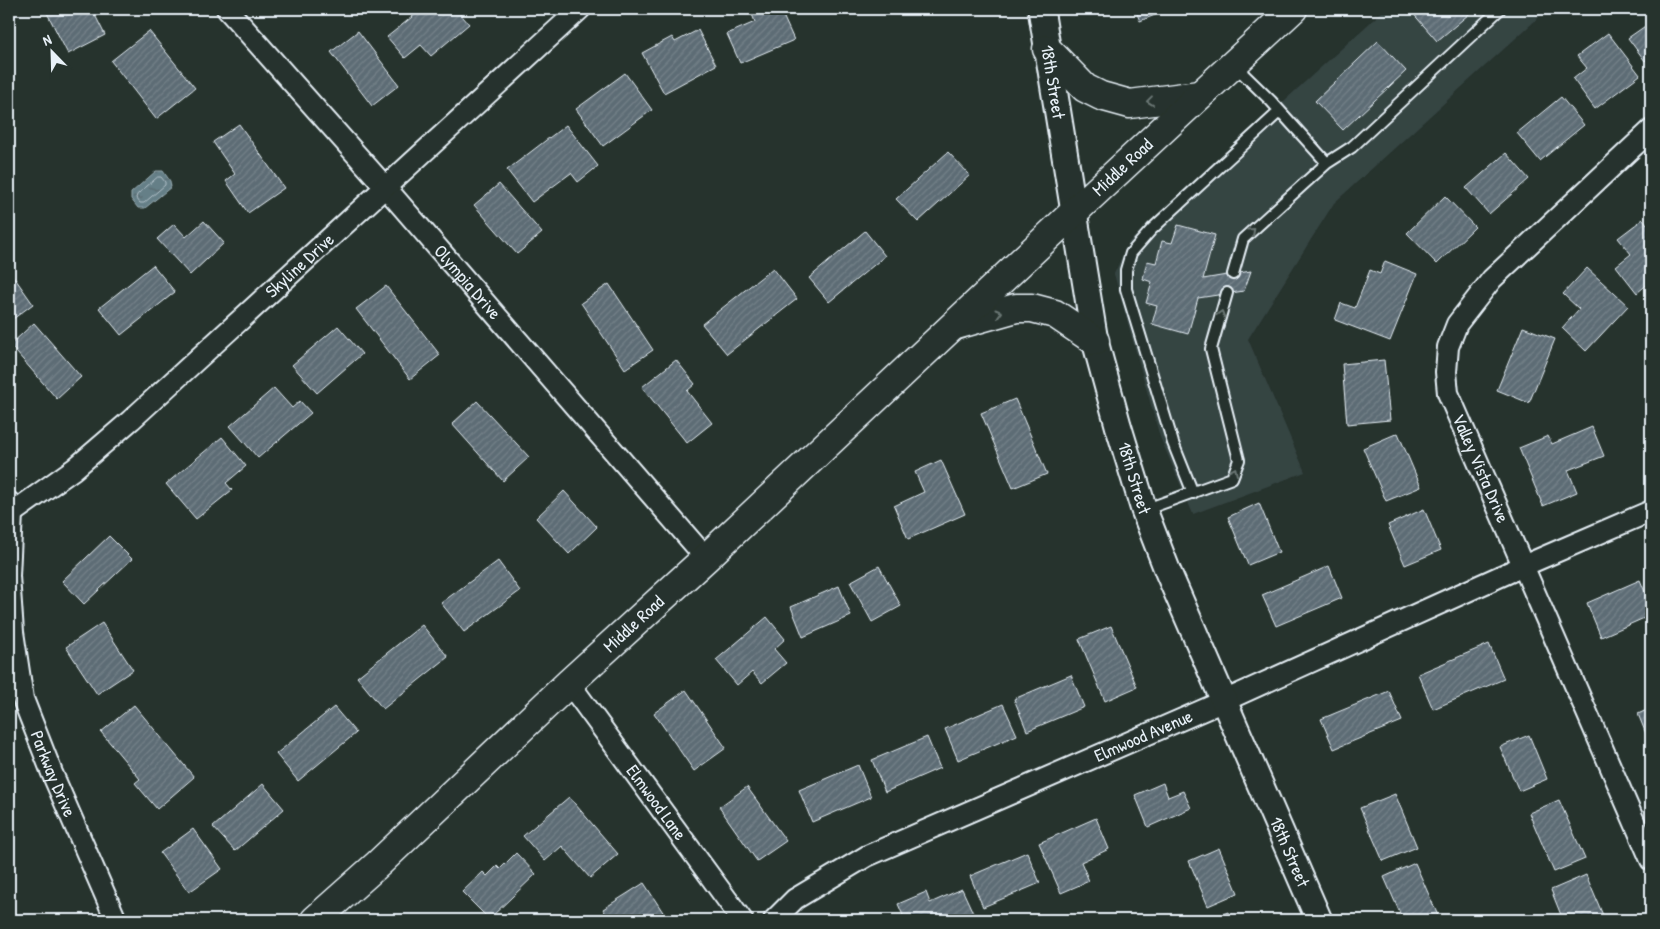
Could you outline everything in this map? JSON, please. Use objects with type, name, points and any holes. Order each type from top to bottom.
[{"type":"main road","name":"Middle Road","points":[[314,920],[385,858],[569,683],[706,558],[1199,95],[1294,9]]},
{"type":"main road","points":[[1047,49],[1085,88],[1101,96],[1130,104],[1199,95]]},
{"type":"main road","name":"Middle Road","points":[[952,326],[1016,308],[1032,308],[1055,314],[1095,341]]},
{"type":"street","name":"Olympia Drive","points":[[226,9],[386,188],[706,558]]},
{"type":"street","name":"Skyline Drive","points":[[10,508],[74,469],[131,420],[580,9]]},
{"type":"street","name":"18th Street","points":[[1041,9],[1095,341],[1118,426],[1144,510],[1168,572],[1319,920]]},
{"type":"street","name":"Valley Vista Drive","points":[[1651,130],[1492,279],[1456,324],[1448,346],[1446,372],[1448,393],[1523,566],[1644,826],[1651,860]]},
{"type":"street","name":"Parkway Drive","points":[[10,508],[9,576],[13,632],[23,698],[52,773],[116,920]]},
{"type":"street","name":"Elmwood Avenue","points":[[774,920],[795,899],[867,856],[1224,701],[1523,566],[1651,511]]},
{"type":"street","name":"Elmwood Lane","points":[[569,683],[742,920]]},
{"type":"lane","points":[[1233,274],[1243,239],[1327,163],[1352,147],[1500,9]]},
{"type":"lane","points":[[1233,64],[1280,111],[1327,163]]},
{"type":"lane","points":[[1193,493],[1173,444],[1126,289],[1126,270],[1131,253],[1152,230],[1280,111]]},
{"type":"lane","points":[[1144,510],[1232,478],[1239,460],[1211,349],[1227,293]]},
{"type":"shaded area","points":[[1385,9],[1548,9],[1334,203],[1248,339],[1305,472],[1193,514],[1160,437],[1114,274],[1129,242]]},
{"type":"water","points":[[156,171],[163,171],[170,181],[171,187],[145,208],[138,208],[131,199],[131,193]]},
{"type":"building","points":[[45,9],[107,9],[95,15],[105,35],[68,54]]},
{"type":"building","points":[[422,9],[456,9],[469,24],[431,56],[421,45],[405,58],[387,37]]},
{"type":"building","points":[[750,9],[780,9],[794,40],[740,63],[727,34],[755,22]]},
{"type":"building","points":[[1135,9],[1170,9],[1140,21]]},
{"type":"building","points":[[1413,9],[1475,9],[1437,41],[1411,11]]},
{"type":"building","points":[[1651,22],[1651,57],[1645,61],[1628,38]]},
{"type":"building","points":[[698,30],[716,65],[664,93],[642,53],[672,37],[675,42]]},
{"type":"building","points":[[149,31],[195,88],[156,119],[111,61]]},
{"type":"building","points":[[358,31],[399,85],[372,106],[331,52]]},
{"type":"building","points":[[1608,33],[1640,75],[1595,109],[1573,79],[1587,68],[1577,56]]},
{"type":"building","points":[[1378,41],[1406,71],[1343,130],[1315,101]]},
{"type":"building","points":[[625,73],[652,110],[603,146],[576,109]]},
{"type":"building","points":[[1561,97],[1584,125],[1540,161],[1517,133]]},
{"type":"building","points":[[239,124],[284,188],[248,213],[226,181],[235,174],[213,142]]},
{"type":"building","points":[[566,125],[598,166],[578,182],[571,173],[532,202],[507,170]]},
{"type":"building","points":[[948,152],[970,175],[918,222],[896,199]]},
{"type":"building","points":[[1506,153],[1529,179],[1489,214],[1466,188]]},
{"type":"building","points":[[499,184],[542,233],[517,254],[474,205]]},
{"type":"building","points":[[1445,196],[1475,227],[1437,264],[1407,233]]},
{"type":"building","points":[[1643,219],[1651,229],[1651,281],[1637,293],[1616,266],[1631,254],[1618,238]]},
{"type":"building","points":[[204,221],[224,243],[190,275],[157,239],[174,224],[186,237]]},
{"type":"building","points":[[1178,225],[1215,235],[1203,279],[1251,271],[1244,291],[1198,298],[1188,334],[1152,324],[1157,306],[1146,303],[1152,282],[1143,279],[1147,261],[1156,263],[1162,241],[1172,243]]},
{"type":"building","points":[[865,231],[885,256],[829,302],[809,278]]},
{"type":"building","points":[[1385,261],[1417,274],[1390,341],[1335,320],[1341,303],[1355,308],[1370,270],[1380,274]]},
{"type":"building","points":[[153,265],[175,292],[121,335],[99,308]]},
{"type":"building","points":[[773,268],[797,299],[727,354],[702,324]]},
{"type":"building","points":[[1587,268],[1628,306],[1586,351],[1562,328],[1579,309],[1563,294]]},
{"type":"building","points":[[9,270],[33,304],[9,322]]},
{"type":"building","points":[[609,284],[653,350],[625,369],[581,303]]},
{"type":"building","points":[[386,286],[440,355],[410,379],[356,309]]},
{"type":"building","points":[[34,323],[81,377],[57,399],[10,345]]},
{"type":"building","points":[[338,326],[362,354],[317,393],[292,365]]},
{"type":"building","points":[[1523,327],[1555,339],[1529,403],[1497,390]]},
{"type":"building","points":[[676,360],[695,384],[687,391],[712,423],[687,443],[642,387]]},
{"type":"building","points":[[1384,360],[1390,420],[1347,424],[1342,364]]},
{"type":"building","points":[[274,388],[292,408],[300,401],[311,413],[258,458],[230,426]]},
{"type":"building","points":[[1015,399],[1047,474],[1013,488],[981,413]]},
{"type":"building","points":[[477,401],[529,457],[503,481],[452,424]]},
{"type":"building","points":[[1592,427],[1604,456],[1568,470],[1577,492],[1543,506],[1519,448],[1548,436],[1552,444]]},
{"type":"building","points":[[1398,433],[1421,487],[1386,501],[1363,448]]},
{"type":"building","points":[[222,437],[246,466],[226,483],[232,490],[196,519],[166,484]]},
{"type":"building","points":[[941,460],[965,514],[908,539],[894,506],[924,492],[915,472]]},
{"type":"building","points":[[564,491],[597,527],[569,554],[536,518]]},
{"type":"building","points":[[1259,503],[1279,552],[1248,565],[1228,517]]},
{"type":"building","points":[[1424,509],[1441,550],[1405,565],[1388,525]]},
{"type":"building","points":[[109,536],[132,559],[84,604],[62,581]]},
{"type":"building","points":[[498,561],[520,591],[464,632],[441,603]]},
{"type":"building","points":[[879,566],[901,606],[872,622],[850,582]]},
{"type":"building","points":[[1329,566],[1342,598],[1276,626],[1262,595]]},
{"type":"building","points":[[1640,580],[1651,606],[1651,615],[1601,637],[1587,603]]},
{"type":"building","points":[[839,586],[851,616],[803,637],[791,607]]},
{"type":"building","points":[[767,617],[785,639],[774,649],[786,663],[762,683],[752,672],[737,685],[716,660]]},
{"type":"building","points":[[102,623],[133,670],[97,694],[66,647]]},
{"type":"building","points":[[422,625],[448,657],[383,709],[357,677]]},
{"type":"building","points":[[1111,626],[1137,687],[1105,701],[1079,639]]},
{"type":"building","points":[[1489,644],[1504,679],[1433,709],[1418,674]]},
{"type":"building","points":[[1071,675],[1084,707],[1027,731],[1014,699]]},
{"type":"building","points":[[686,690],[726,748],[694,771],[654,713]]},
{"type":"building","points":[[1389,691],[1402,721],[1334,749],[1321,719]]},
{"type":"building","points":[[1003,704],[1017,735],[958,760],[945,729]]},
{"type":"building","points":[[134,705],[194,777],[157,809],[135,783],[140,779],[101,732]]},
{"type":"building","points":[[334,707],[356,733],[298,781],[276,754]]},
{"type":"building","points":[[1651,708],[1651,746],[1638,714]]},
{"type":"building","points":[[1529,735],[1547,779],[1519,791],[1500,747]]},
{"type":"building","points":[[927,737],[940,768],[885,792],[872,760]]},
{"type":"building","points":[[858,765],[871,797],[812,822],[799,790]]},
{"type":"building","points":[[1163,783],[1168,797],[1183,791],[1191,808],[1148,827],[1135,795]]},
{"type":"building","points":[[263,784],[284,809],[235,851],[213,827]]},
{"type":"building","points":[[747,787],[786,841],[757,861],[719,807]]},
{"type":"building","points":[[1395,794],[1417,847],[1383,861],[1360,808]]},
{"type":"building","points":[[569,797],[618,854],[590,878],[562,846],[545,861],[523,836]]},
{"type":"building","points":[[1559,800],[1585,859],[1554,872],[1529,813]]},
{"type":"building","points":[[1096,818],[1109,849],[1081,862],[1089,881],[1061,893],[1039,843]]},
{"type":"building","points":[[193,829],[222,869],[189,892],[160,853]]},
{"type":"building","points":[[1219,848],[1238,893],[1208,906],[1189,861]]},
{"type":"building","points":[[1027,852],[1040,883],[983,907],[970,876]]},
{"type":"building","points":[[516,853],[536,874],[489,919],[462,892],[483,872],[487,876],[497,866],[500,869]]},
{"type":"building","points":[[1415,863],[1439,918],[1433,920],[1403,920],[1384,877]]},
{"type":"building","points":[[1586,875],[1605,920],[1563,920],[1551,890]]},
{"type":"building","points":[[644,883],[668,920],[610,920],[603,909]]},
{"type":"building","points":[[962,889],[974,915],[962,920],[905,920],[898,904],[926,892],[930,903]]},
{"type":"building","points":[[1228,912],[1231,920],[1207,920]]}]
